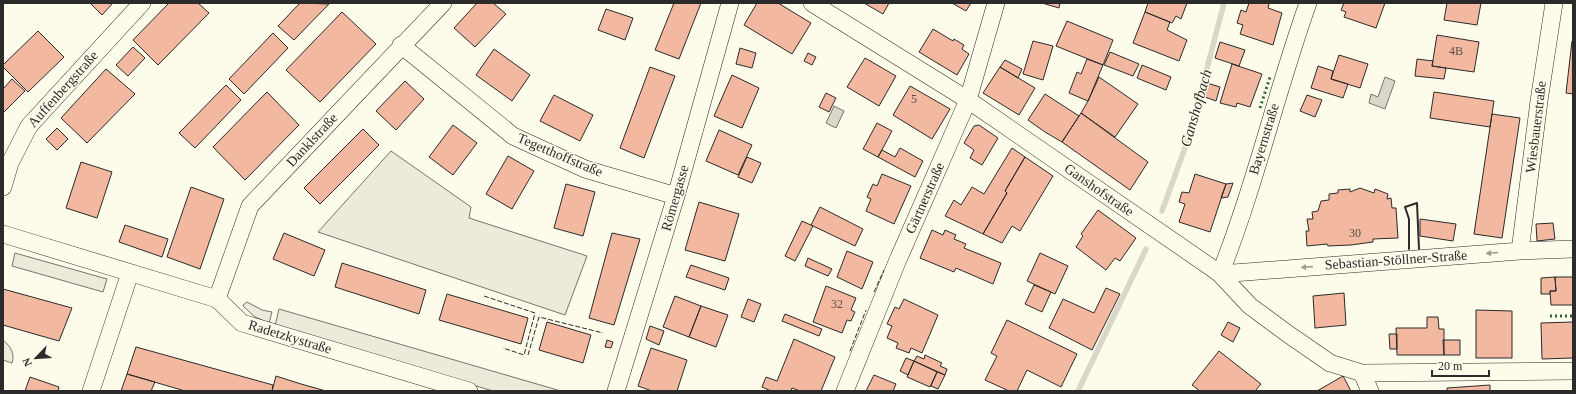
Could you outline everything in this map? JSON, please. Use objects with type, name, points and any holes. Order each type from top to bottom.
[{"type":"street","name":"Auffenbergstraße","points":[[3,187],[10,163],[29,126],[142,3]]},
{"type":"street","name":"Danklstraße","points":[[217,299],[250,206],[442,3]]},
{"type":"street","name":"Römergasse","points":[[616,391],[676,196],[730,3]]},
{"type":"street","name":"Ganshofstraße","points":[[812,3],[968,100],[1220,274],[1250,306],[1330,363],[1362,373],[1573,371]]},
{"type":"street","name":"Gärtnerstraße","points":[[845,391],[897,262],[968,100],[996,3]]},
{"type":"street","name":"Bayernstraße","points":[[1220,274],[1233,241],[1287,63],[1308,3]]},
{"type":"street","name":"Wiesbauerstraße","points":[[1520,251],[1539,101],[1554,3]]},
{"type":"street","name":"Tegetthoffstraße","points":[[401,45],[513,136],[585,169],[676,196]]},
{"type":"street","name":"Radetzkystraße","points":[[3,234],[217,299],[242,323],[469,391]]},
{"type":"street","name":"Sebastian-Stöllner-Straße","points":[[1220,274],[1520,251],[1573,249]]},
{"type":"street","points":[[91,391],[130,273]]},
{"type":"street","points":[[1362,373],[1370,391]]},
{"type":"shaded area","points":[[1385,77],[1395,81],[1385,109],[1369,103],[1371,94],[1378,97]]},
{"type":"shaded area","points":[[834,106],[844,111],[836,128],[826,123]]},
{"type":"shaded area","points":[[391,151],[471,207],[469,218],[587,256],[565,315],[318,232]]},
{"type":"shaded area","points":[[15,253],[107,279],[103,292],[12,266]]},
{"type":"shaded area","points":[[247,302],[262,310],[272,312],[269,323],[255,317],[244,307],[243,305]]},
{"type":"shaded area","points":[[279,309],[561,391],[493,391],[275,326]]},
{"type":"shaded area","points":[[3,340],[12,350],[12,363],[3,360]]},
{"type":"building","points":[[90,3],[113,3],[102,15]]},
{"type":"building","points":[[169,3],[198,3],[209,13],[158,65],[133,40]]},
{"type":"building","points":[[300,3],[329,4],[294,40],[278,26]]},
{"type":"building","points":[[477,3],[493,3],[506,14],[475,47],[454,28]]},
{"type":"building","points":[[674,3],[701,3],[679,59],[655,50]]},
{"type":"building","points":[[757,3],[778,3],[811,23],[792,54],[744,25]]},
{"type":"building","points":[[864,3],[889,3],[883,14]]},
{"type":"building","points":[[952,3],[971,3],[966,11]]},
{"type":"building","points":[[1042,3],[1060,3],[1059,8]]},
{"type":"building","points":[[1148,3],[1187,3],[1181,19],[1176,16],[1172,23],[1145,12]]},
{"type":"building","points":[[1249,3],[1267,3],[1269,4],[1268,8],[1282,13],[1273,45],[1240,34],[1243,25],[1237,23],[1241,10],[1246,12]]},
{"type":"building","points":[[1344,3],[1385,3],[1376,28],[1344,17],[1346,12],[1341,10]]},
{"type":"building","points":[[1447,3],[1481,3],[1477,25],[1444,20]]},
{"type":"building","points":[[606,9],[633,18],[625,40],[598,30]]},
{"type":"building","points":[[342,12],[376,44],[320,102],[286,70]]},
{"type":"building","points":[[1145,12],[1170,22],[1167,30],[1187,40],[1179,61],[1133,43]]},
{"type":"building","points":[[1067,21],[1113,40],[1103,65],[1056,46]]},
{"type":"building","points":[[933,29],[953,41],[954,39],[964,45],[962,49],[969,54],[957,75],[919,52]]},
{"type":"building","points":[[38,31],[64,57],[28,92],[3,67],[3,65]]},
{"type":"building","points":[[273,33],[288,48],[244,94],[229,79]]},
{"type":"building","points":[[1437,35],[1479,42],[1474,72],[1432,66]]},
{"type":"building","points":[[1033,41],[1053,46],[1043,80],[1023,74]]},
{"type":"building","points":[[1573,41],[1573,94],[1566,93]]},
{"type":"building","points":[[1220,42],[1245,50],[1239,66],[1215,58]]},
{"type":"building","points":[[133,47],[145,58],[128,76],[116,65]]},
{"type":"building","points":[[740,48],[756,53],[752,68],[736,64]]},
{"type":"building","points":[[494,49],[530,75],[512,101],[476,75]]},
{"type":"building","points":[[1110,52],[1139,64],[1133,76],[1104,65]]},
{"type":"building","points":[[808,53],[816,57],[812,65],[804,61]]},
{"type":"building","points":[[1339,55],[1368,64],[1360,88],[1331,79]]},
{"type":"building","points":[[865,58],[896,76],[879,106],[847,87]]},
{"type":"building","points":[[1087,59],[1103,65],[1088,101],[1069,93],[1077,72],[1081,74]]},
{"type":"building","points":[[1417,59],[1433,61],[1432,66],[1446,68],[1444,79],[1415,76]]},
{"type":"building","points":[[1005,60],[1022,69],[1018,78],[1000,67]]},
{"type":"building","points":[[1232,64],[1262,74],[1250,107],[1237,103],[1236,107],[1220,103]]},
{"type":"building","points":[[1142,65],[1171,77],[1166,90],[1137,78]]},
{"type":"building","points":[[1318,66],[1333,71],[1331,79],[1348,84],[1343,98],[1311,88]]},
{"type":"building","points":[[650,67],[675,76],[644,158],[620,148]]},
{"type":"building","points":[[1000,67],[1035,88],[1019,115],[983,93]]},
{"type":"building","points":[[106,69],[135,94],[87,143],[61,118]]},
{"type":"building","points":[[732,75],[759,88],[742,128],[714,116]]},
{"type":"building","points":[[1099,77],[1138,104],[1115,137],[1081,113]]},
{"type":"building","points":[[12,79],[25,91],[3,113],[3,89]]},
{"type":"building","points":[[405,81],[424,99],[396,130],[376,111]]},
{"type":"building","points":[[1207,83],[1220,87],[1216,101],[1202,96]]},
{"type":"building","points":[[226,85],[241,100],[195,148],[179,133]]},
{"type":"building","points":[[910,86],[950,109],[932,139],[893,115]]},
{"type":"building","points":[[267,92],[299,125],[245,180],[213,147]]},
{"type":"building","points":[[1434,92],[1494,101],[1490,127],[1430,118]]},
{"type":"building","points":[[826,93],[836,98],[829,112],[819,107]]},
{"type":"building","points":[[1045,94],[1079,116],[1062,142],[1028,120]]},
{"type":"building","points":[[554,95],[593,115],[580,141],[540,121]]},
{"type":"building","points":[[1307,95],[1322,100],[1315,117],[1300,111]]},
{"type":"building","points":[[1081,113],[1148,162],[1130,190],[1062,142]]},
{"type":"building","points":[[1492,114],[1520,118],[1502,238],[1474,234]]},
{"type":"building","points":[[877,123],[892,131],[878,157],[863,149]]},
{"type":"building","points":[[453,125],[477,143],[453,175],[429,157]]},
{"type":"building","points":[[979,125],[998,138],[982,165],[970,158],[974,150],[964,143],[974,126]]},
{"type":"building","points":[[57,128],[68,139],[57,150],[46,139]]},
{"type":"building","points":[[363,129],[379,145],[320,204],[304,188]]},
{"type":"building","points":[[719,130],[752,145],[738,175],[706,161]]},
{"type":"building","points":[[900,148],[923,161],[915,177],[878,157],[882,150],[895,157]]},
{"type":"building","points":[[1012,148],[1025,157],[1005,191],[1007,193],[983,234],[945,216],[954,200],[961,205],[972,187],[984,194]]},
{"type":"building","points":[[508,156],[534,171],[512,209],[486,194]]},
{"type":"building","points":[[747,157],[761,163],[752,183],[738,177]]},
{"type":"building","points":[[1025,157],[1053,176],[1020,231],[1012,226],[1002,243],[983,234],[1007,193],[1005,191]]},
{"type":"building","points":[[81,162],[112,172],[97,218],[66,208]]},
{"type":"building","points":[[882,174],[911,186],[894,224],[866,211],[871,199],[867,197],[873,184],[877,186]]},
{"type":"building","points":[[1195,174],[1226,184],[1210,232],[1179,222],[1185,204],[1179,202],[1182,192],[1189,193]]},
{"type":"building","points":[[1233,183],[1228,197],[1221,198],[1226,184]]},
{"type":"building","points":[[566,184],[595,192],[583,236],[554,228]]},
{"type":"building","points":[[191,187],[224,199],[200,269],[167,257]]},
{"type":"building","points":[[1360,188],[1374,193],[1375,189],[1388,194],[1387,199],[1391,198],[1392,208],[1396,208],[1398,238],[1373,239],[1373,242],[1351,245],[1328,246],[1327,244],[1307,246],[1306,231],[1309,231],[1307,219],[1313,219],[1312,212],[1318,211],[1321,201],[1329,200],[1329,194],[1338,193],[1338,190],[1350,189],[1350,192]]},
{"type":"building","points":[[699,202],[739,214],[725,261],[685,250]]},
{"type":"building","points":[[820,207],[863,229],[855,246],[811,225]]},
{"type":"building","points":[[1098,210],[1136,238],[1120,261],[1115,258],[1106,270],[1076,247],[1083,236],[1081,234]]},
{"type":"building","points":[[1420,219],[1456,224],[1453,241],[1420,236]]},
{"type":"building","points":[[802,221],[813,226],[795,261],[785,256]]},
{"type":"building","points":[[1553,223],[1555,239],[1537,241],[1536,224]]},
{"type":"building","points":[[125,225],[168,239],[162,257],[119,242]]},
{"type":"building","points":[[932,230],[943,235],[945,230],[956,235],[954,239],[966,244],[964,248],[1001,263],[993,284],[956,268],[954,272],[920,258]]},
{"type":"building","points":[[284,233],[325,250],[314,276],[273,259]]},
{"type":"building","points":[[612,233],[640,239],[614,325],[589,318]]},
{"type":"building","points":[[847,251],[873,262],[862,289],[837,277]]},
{"type":"building","points":[[1040,253],[1068,266],[1055,294],[1027,281]]},
{"type":"building","points":[[808,258],[832,269],[828,276],[805,266]]},
{"type":"building","points":[[342,263],[426,290],[419,314],[335,287]]},
{"type":"building","points":[[691,265],[729,278],[725,290],[686,277]]},
{"type":"building","points":[[1555,277],[1573,277],[1573,305],[1551,305],[1550,291],[1556,291]]},
{"type":"building","points":[[1555,277],[1556,291],[1550,291],[1550,294],[1541,294],[1541,278]]},
{"type":"building","points":[[1034,285],[1051,292],[1042,312],[1025,304]]},
{"type":"building","points":[[826,286],[856,298],[851,310],[855,312],[851,321],[847,320],[842,333],[813,322]]},
{"type":"building","points":[[1106,288],[1120,294],[1092,350],[1049,328],[1063,299],[1094,313]]},
{"type":"building","points":[[3,289],[72,308],[59,341],[3,325]]},
{"type":"building","points":[[1344,293],[1346,325],[1315,328],[1313,296]]},
{"type":"building","points":[[447,294],[528,318],[521,344],[439,320]]},
{"type":"building","points":[[675,296],[701,306],[689,337],[663,327]]},
{"type":"building","points":[[748,299],[761,304],[754,322],[741,317]]},
{"type":"building","points":[[904,299],[938,315],[922,353],[911,348],[909,353],[896,348],[898,343],[887,338],[892,326],[887,324],[895,307],[899,309]]},
{"type":"building","points":[[701,306],[728,315],[716,347],[689,337]]},
{"type":"building","points":[[1476,310],[1512,311],[1512,358],[1476,358]]},
{"type":"building","points":[[785,314],[822,329],[819,336],[782,321]]},
{"type":"building","points":[[1427,317],[1438,317],[1439,329],[1444,329],[1444,355],[1397,355],[1396,328],[1427,328]]},
{"type":"building","points":[[1007,320],[1077,354],[1061,387],[1027,370],[1017,391],[1009,391],[985,380],[997,356],[991,353]]},
{"type":"building","points":[[547,322],[591,335],[583,363],[539,350]]},
{"type":"building","points":[[1228,322],[1240,328],[1233,342],[1221,335]]},
{"type":"building","points":[[1573,322],[1573,358],[1542,359],[1541,323]]},
{"type":"building","points":[[650,326],[664,331],[659,345],[646,339]]},
{"type":"building","points":[[1389,334],[1397,334],[1397,349],[1390,349]]},
{"type":"building","points":[[794,339],[835,357],[821,391],[800,391],[792,388],[791,391],[771,391],[762,387],[766,377],[777,381]]},
{"type":"building","points":[[607,340],[613,342],[611,348],[605,347]]},
{"type":"building","points":[[1443,340],[1460,340],[1460,355],[1444,355]]},
{"type":"building","points":[[136,347],[273,385],[272,391],[185,391],[127,374]]},
{"type":"building","points":[[651,348],[687,360],[677,391],[652,391],[638,386]]},
{"type":"building","points":[[1219,351],[1261,384],[1255,391],[1200,391],[1192,385]]},
{"type":"building","points":[[925,355],[942,363],[940,366],[947,369],[945,375],[914,361],[917,356],[924,359]]},
{"type":"building","points":[[906,358],[914,361],[908,375],[900,371]]},
{"type":"building","points":[[914,361],[937,372],[930,387],[907,377]]},
{"type":"building","points":[[937,372],[945,375],[938,389],[931,386]]},
{"type":"building","points":[[127,374],[155,382],[151,391],[121,391]]},
{"type":"building","points":[[874,375],[896,384],[893,391],[866,391]]},
{"type":"building","points":[[276,376],[301,384],[326,391],[272,391]]},
{"type":"building","points":[[1343,376],[1351,391],[1317,391]]},
{"type":"building","points":[[30,377],[59,387],[58,391],[25,391]]},
{"type":"building","points":[[1490,385],[1490,391],[1447,391],[1447,388]]},
{"type":"waterway","name":"Ganshofbach","points":[[1162,211],[1189,137],[1224,3]]},
{"type":"waterway","name":"Ganshofbach","points":[[1078,391],[1146,249]]},
{"type":"hedge","points":[[1260,108],[1270,77]]},
{"type":"hedge","points":[[1550,316],[1573,316]]},
{"type":"fence","points":[[874,292],[884,270]]},
{"type":"fence","points":[[484,296],[535,313],[524,355],[503,348]]},
{"type":"fence","points":[[850,351],[866,310]]},
{"type":"fence","points":[[528,355],[539,317],[603,333]]},
{"type":"wall","points":[[1409,249],[1409,219],[1405,207],[1417,203],[1419,249]]}]
